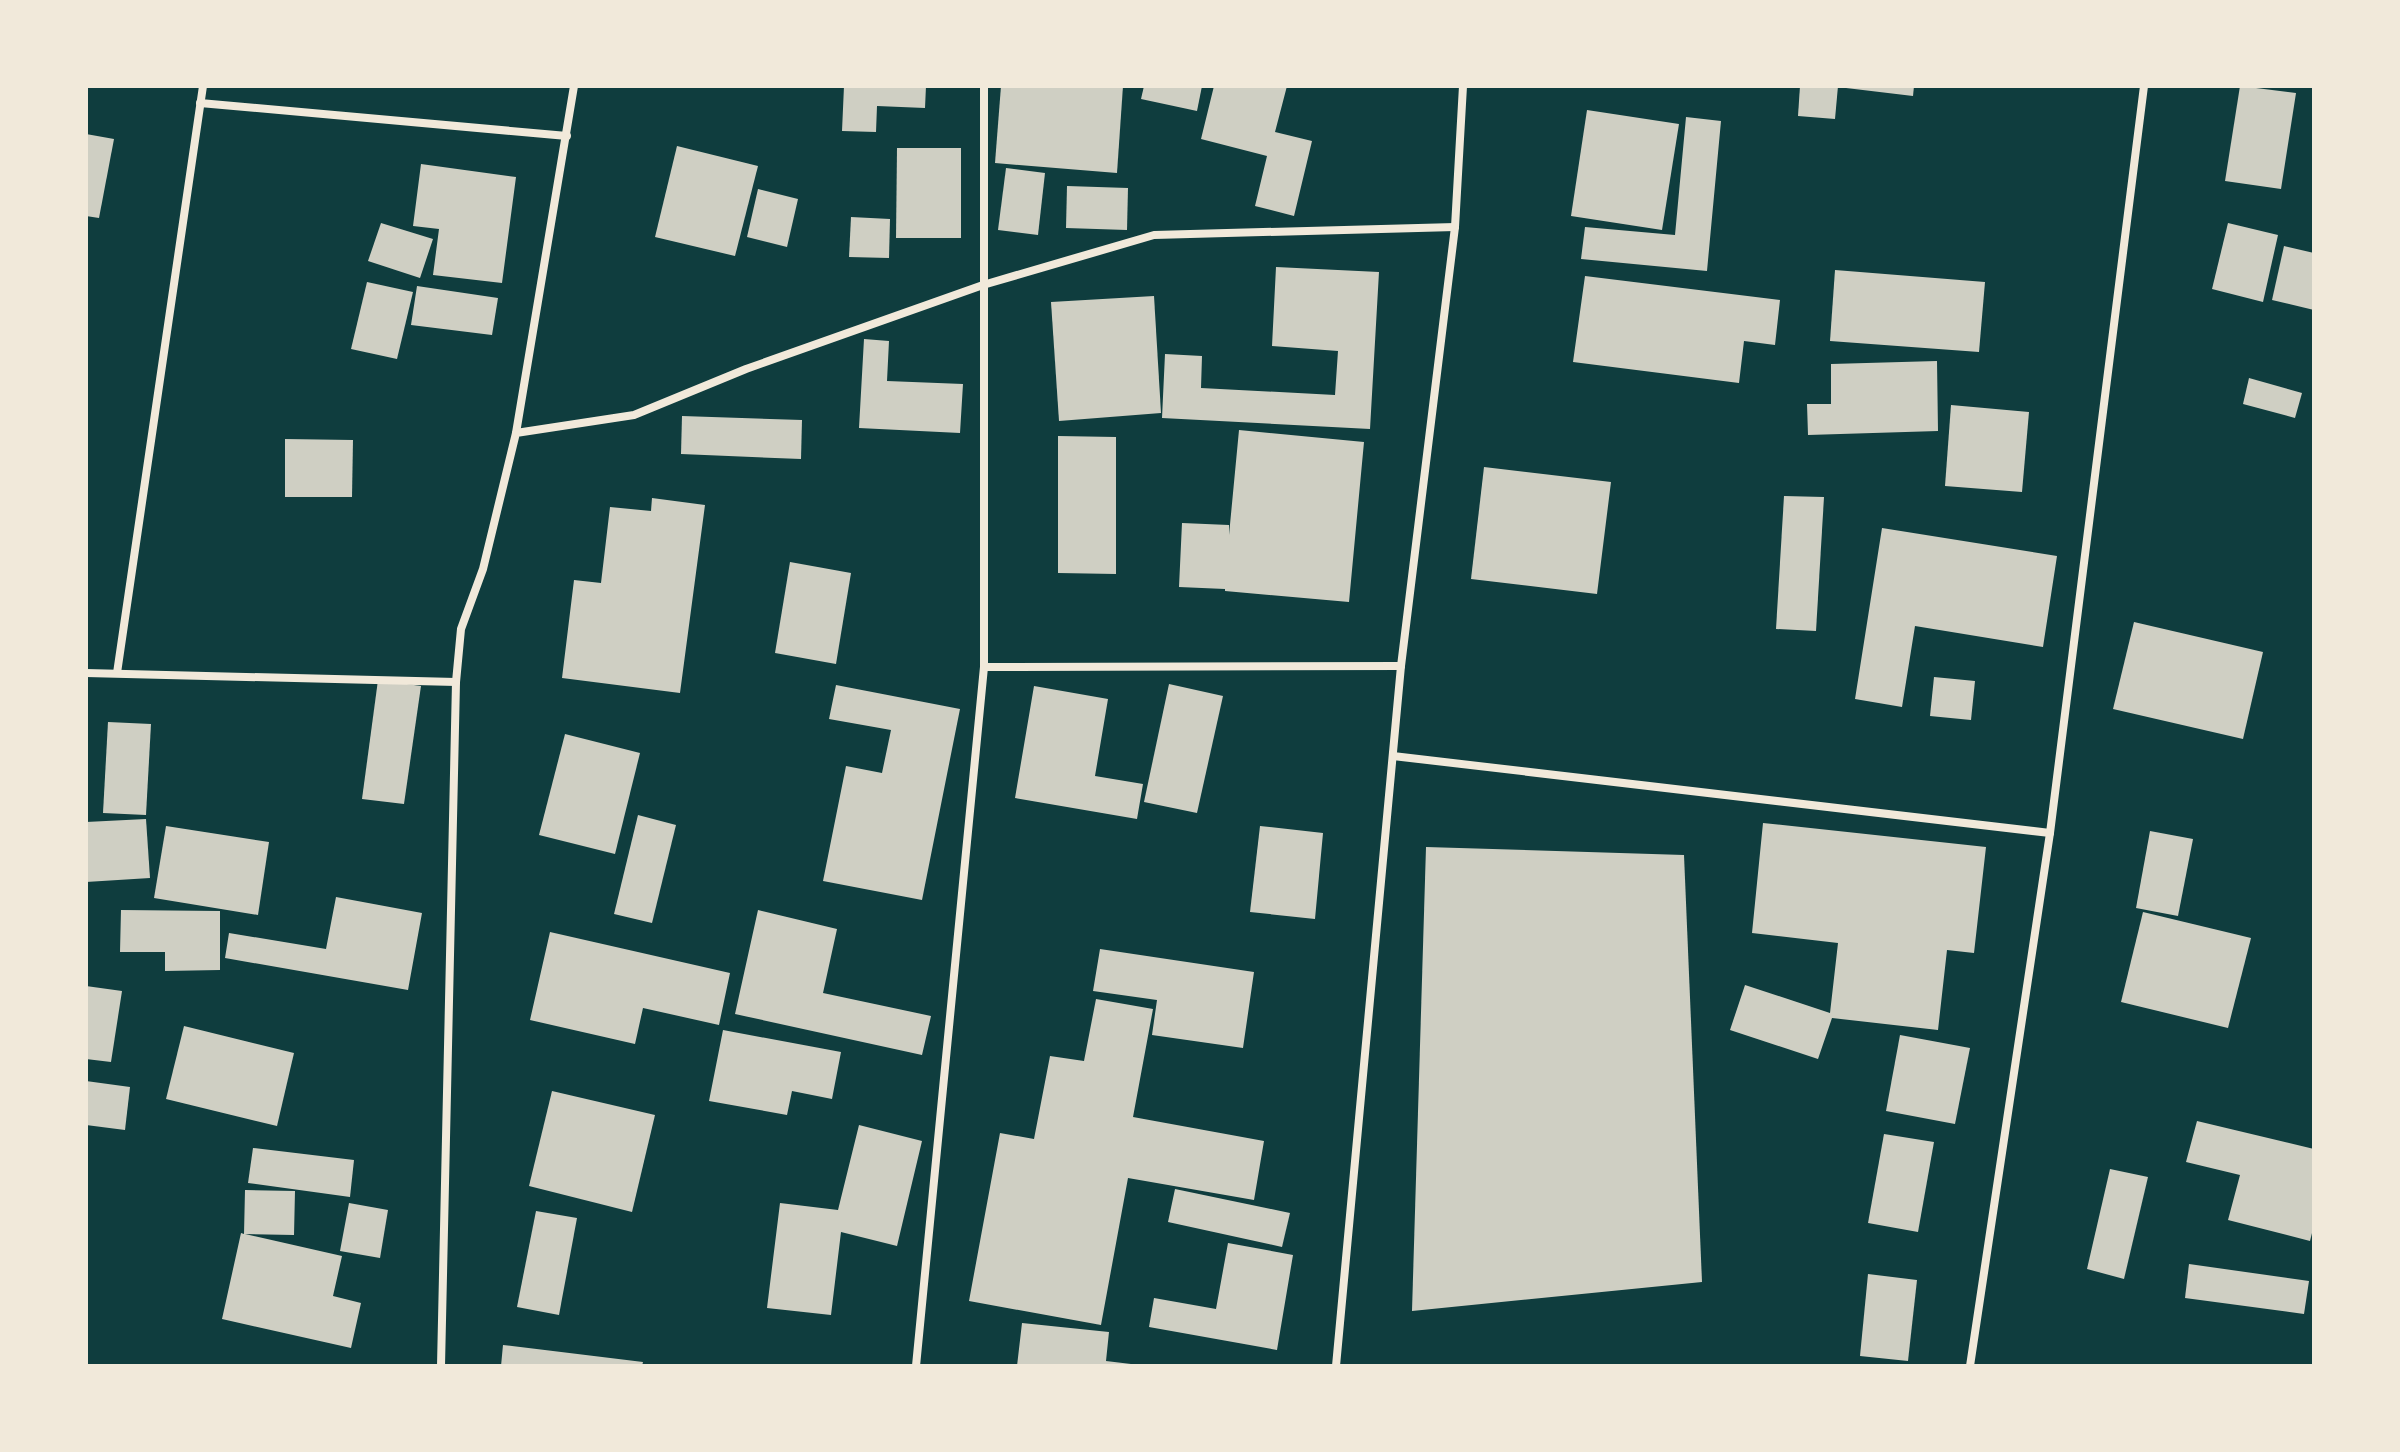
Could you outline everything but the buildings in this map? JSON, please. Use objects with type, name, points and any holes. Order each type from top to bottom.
[{"type":"street","points":[[117,673],[203,86]]},
{"type":"street","points":[[441,1366],[456,682],[461,629],[483,569],[516,433],[574,86]]},
{"type":"street","points":[[916,1366],[984,667],[984,86]]},
{"type":"street","points":[[1336,1366],[1401,666],[1455,227],[1463,86]]},
{"type":"street","points":[[1970,1366],[2050,833],[2144,86]]},
{"type":"street","points":[[200,103],[567,136]]},
{"type":"street","points":[[516,433],[634,415],[746,369],[983,285],[1154,235],[1455,227]]},
{"type":"street","points":[[984,667],[1401,666]]},
{"type":"street","points":[[86,673],[456,682]]},
{"type":"street","points":[[1393,756],[2050,833]]}]
